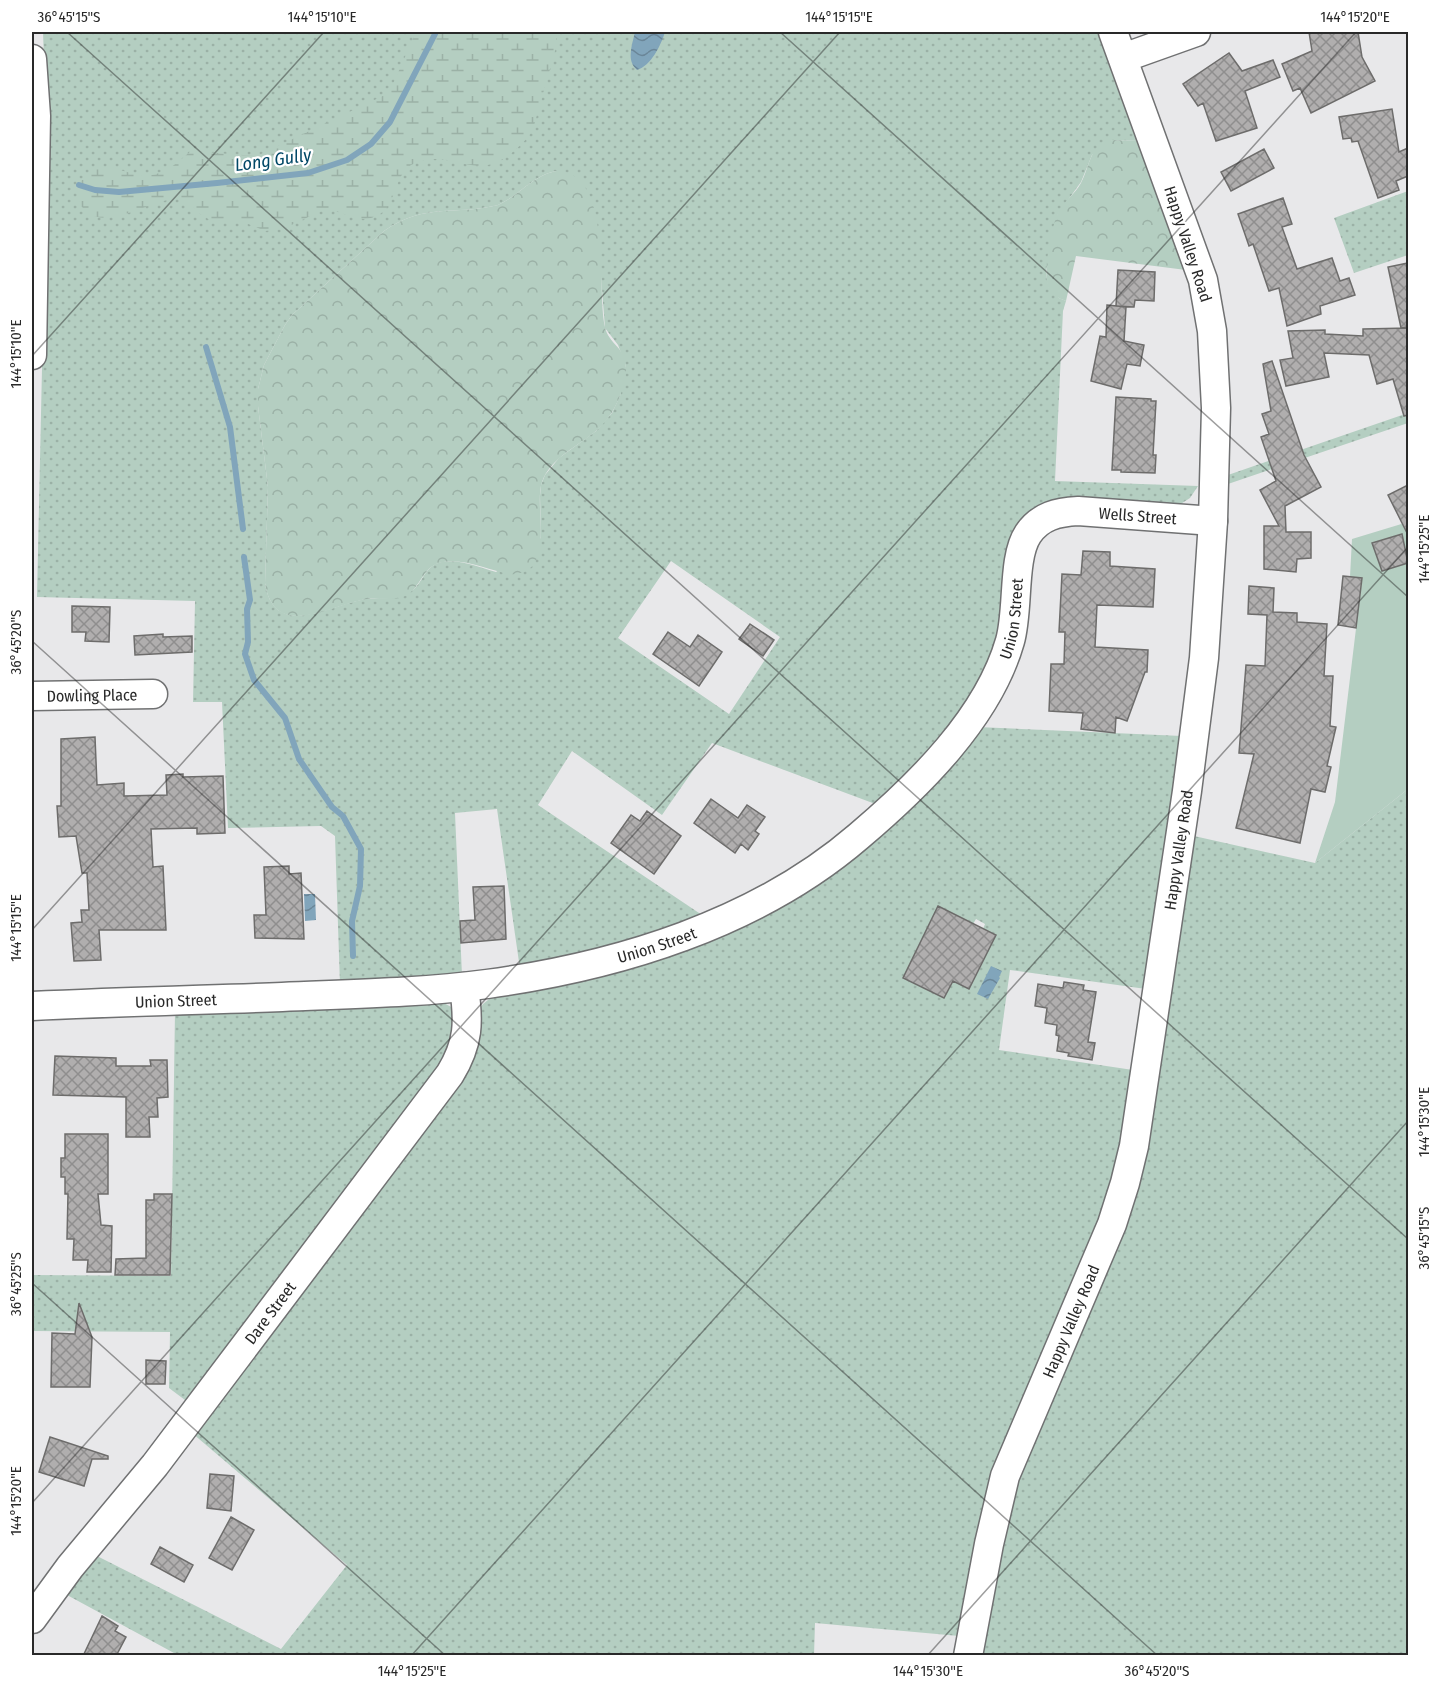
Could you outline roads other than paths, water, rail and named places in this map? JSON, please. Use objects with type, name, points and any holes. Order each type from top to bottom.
[{"type":"street","name":"Happy Valley Road","points":[[968,1656],[989,1544],[1005,1476],[1112,1224],[1130,1165],[1188,785],[1204,658],[1213,521],[1216,374],[1209,307],[1203,280],[1113,32]]},
{"type":"street","points":[[1123,58],[1196,32]]},
{"type":"street","points":[[32,59],[36,116],[32,356]]},
{"type":"street","name":"Wells Street","points":[[1061,512],[1213,521]]},
{"type":"street","name":"Union Street","points":[[32,1006],[464,987],[521,979],[571,968],[624,955],[705,928],[781,890],[824,864],[896,804],[930,768],[966,725],[990,688],[1005,657],[1014,625],[1019,561],[1025,540],[1042,519],[1061,512]]},
{"type":"street","name":"Dowling Place","points":[[32,696],[153,694]]},
{"type":"street","name":"Dare Street","points":[[32,1615],[155,1465],[450,1074],[458,1062],[466,1040],[468,1014],[464,987]]},
{"type":"water","points":[[635,32],[665,32],[651,60],[637,70],[631,57]]},
{"type":"water","points":[[304,894],[315,894],[316,920],[305,921]]},
{"type":"water","points":[[991,966],[1002,971],[988,999],[977,994]]},
{"type":"waterway","name":"Long Gully","points":[[79,185],[95,190],[119,192],[217,183],[308,173],[347,160],[371,144],[390,122],[436,32]]},
{"type":"waterway","points":[[206,347],[230,427],[243,529]]},
{"type":"waterway","points":[[244,557],[250,600],[247,609],[248,642],[245,654],[254,680],[285,718],[299,759],[332,807],[343,816],[361,849],[360,886],[352,921],[353,956]]}]
